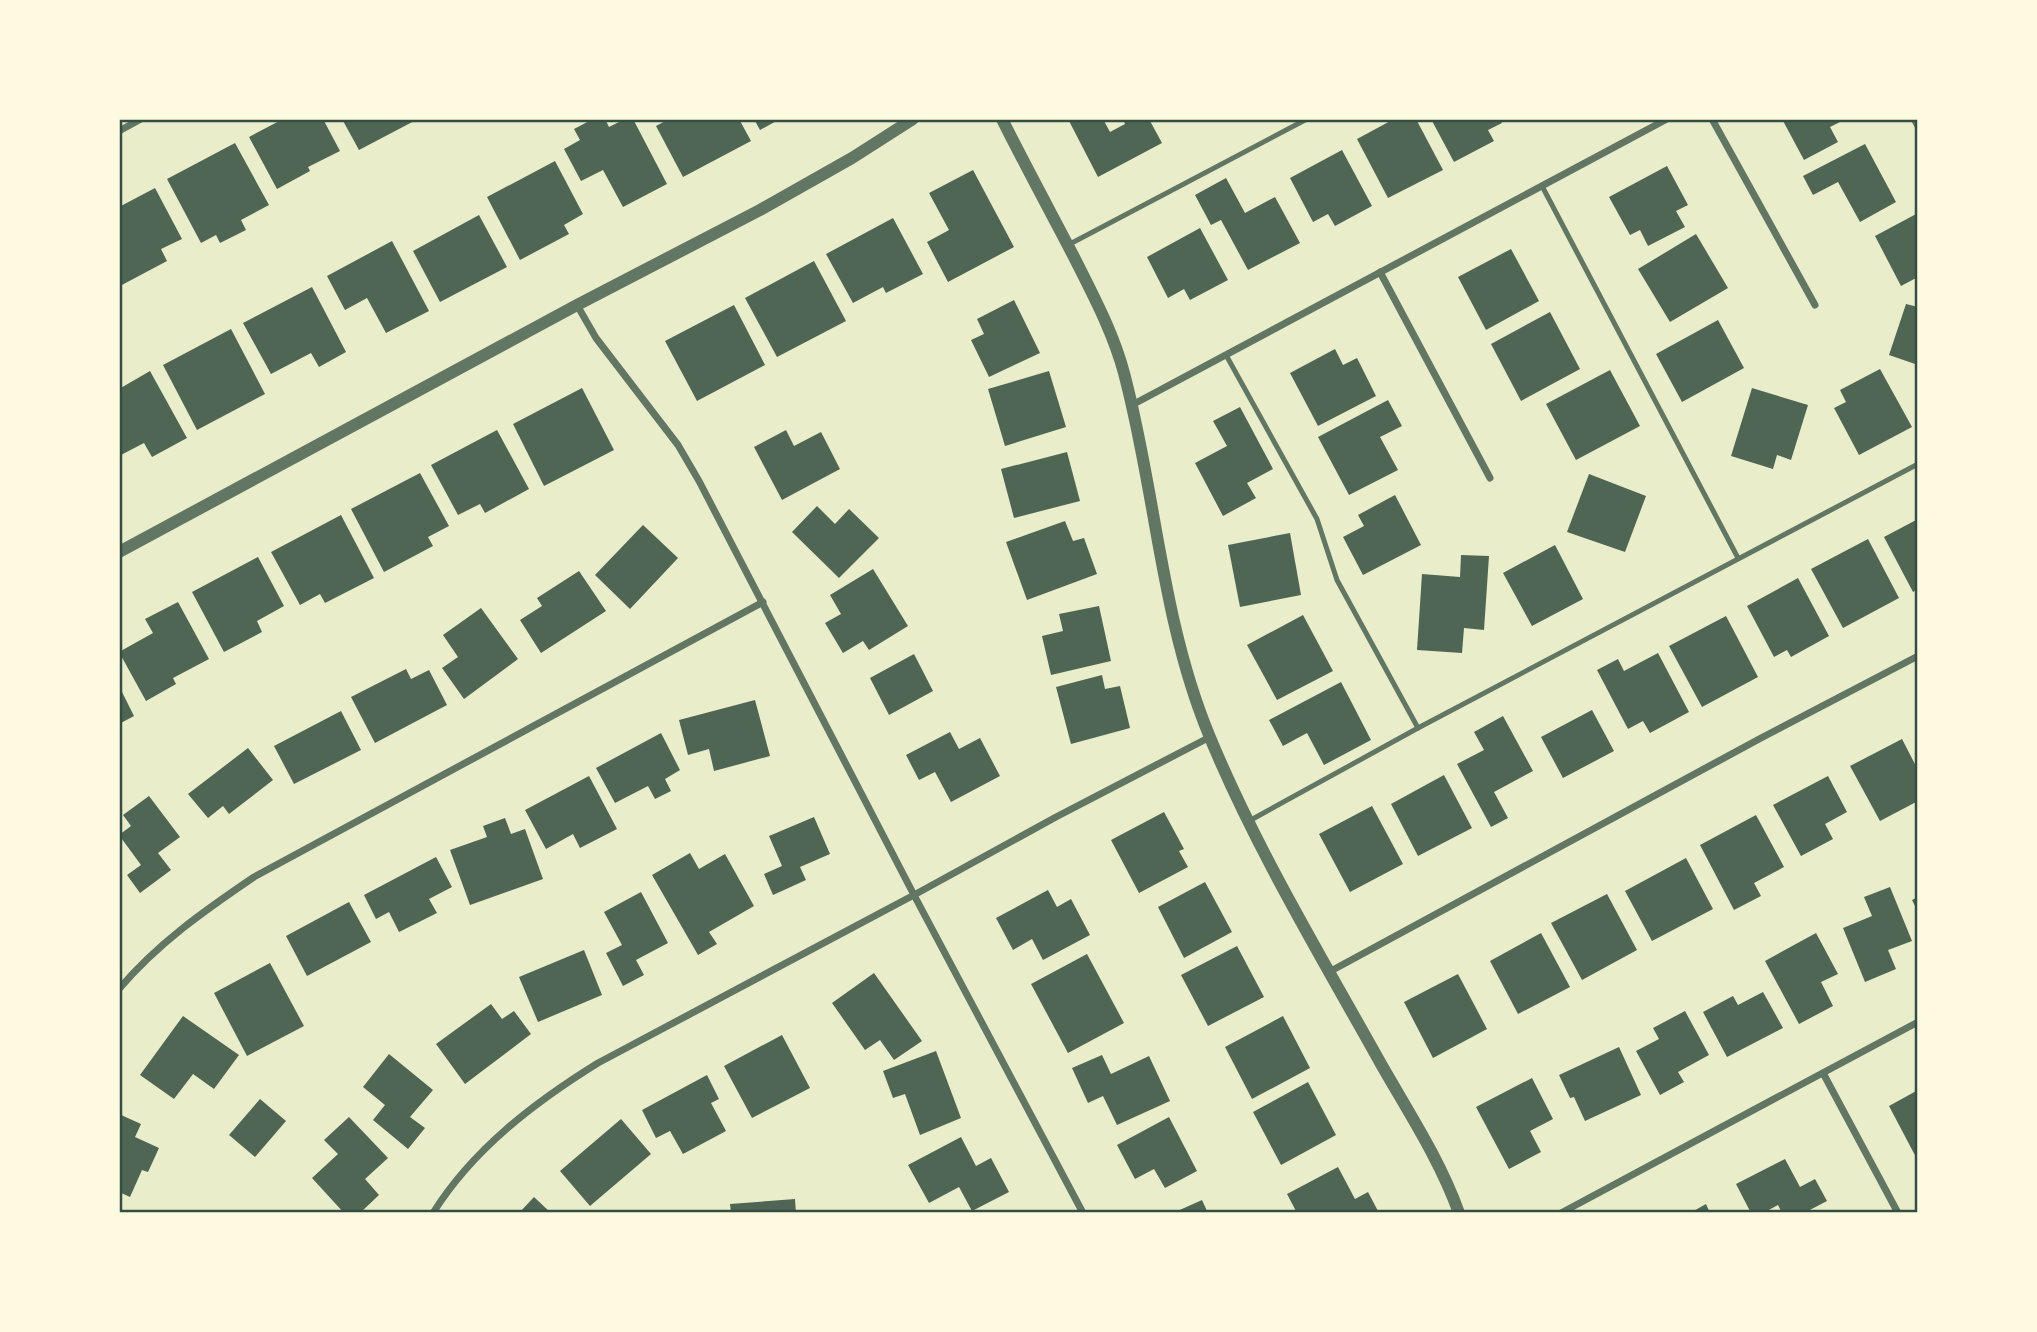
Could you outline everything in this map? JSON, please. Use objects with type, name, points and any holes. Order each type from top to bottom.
[{"type":"street","points":[[119,131],[141,119]]},
{"type":"street","points":[[119,552],[577,305],[760,210],[852,159],[913,119]]},
{"type":"street","points":[[1002,119],[1114,340],[1132,405],[1175,627],[1191,691],[1210,737],[1249,821],[1329,972],[1438,1163],[1460,1213]]},
{"type":"street","points":[[1132,405],[1667,119]]},
{"type":"street","points":[[1712,119],[1815,305]]},
{"type":"street","points":[[1380,272],[1490,478]]},
{"type":"street","points":[[577,305],[596,338],[678,444],[699,481],[1083,1213]]},
{"type":"street","points":[[119,989],[139,966],[200,913],[254,877],[763,602]]},
{"type":"street","points":[[1329,972],[1749,744],[1918,656]]},
{"type":"street","points":[[433,1213],[468,1169],[506,1128],[554,1091],[598,1063],[1210,737]]},
{"type":"street","points":[[1561,1213],[1918,1022]]},
{"type":"street","points":[[1823,1073],[1898,1213]]},
{"type":"lane","points":[[1068,245],[1307,119]]},
{"type":"lane","points":[[1913,119],[1918,128]]},
{"type":"lane","points":[[1542,186],[1738,558]]},
{"type":"lane","points":[[1226,355],[1317,519],[1337,580],[1418,728]]},
{"type":"lane","points":[[1249,821],[1418,728],[1918,464]]},
{"type":"building","points":[[283,119],[323,119],[340,151],[308,167],[310,171],[277,189],[249,137]]},
{"type":"building","points":[[342,119],[418,119],[359,150]]},
{"type":"building","points":[[593,119],[605,119],[609,127],[625,119],[633,119],[667,184],[623,207],[603,170],[581,181],[564,149],[580,140],[574,129]]},
{"type":"building","points":[[669,119],[739,119],[751,141],[683,177],[656,126]]},
{"type":"building","points":[[754,119],[780,119],[760,130]]},
{"type":"building","points":[[1068,119],[1103,119],[1110,132],[1125,124],[1123,119],[1149,119],[1162,143],[1098,177]]},
{"type":"building","points":[[1394,119],[1416,119],[1443,170],[1388,198],[1357,139]]},
{"type":"building","points":[[1431,119],[1500,119],[1502,123],[1488,130],[1494,141],[1454,162]]},
{"type":"building","points":[[1782,119],[1846,119],[1830,127],[1838,142],[1804,160]]},
{"type":"building","points":[[235,143],[269,205],[241,220],[246,230],[220,243],[216,235],[201,243],[167,179]]},
{"type":"building","points":[[1865,144],[1896,202],[1860,222],[1838,182],[1813,195],[1803,176]]},
{"type":"building","points":[[1342,150],[1372,206],[1335,226],[1328,214],[1313,222],[1290,178]]},
{"type":"building","points":[[555,161],[583,214],[564,225],[569,234],[520,260],[487,197]]},
{"type":"building","points":[[1667,166],[1688,205],[1676,211],[1685,227],[1648,246],[1640,230],[1630,235],[1609,197]]},
{"type":"building","points":[[973,170],[1014,247],[948,282],[927,242],[949,230],[929,193]]},
{"type":"building","points":[[1226,178],[1245,213],[1275,197],[1300,243],[1248,270],[1221,220],[1211,225],[1195,195]]},
{"type":"building","points":[[155,188],[182,239],[161,249],[167,261],[120,286],[119,207]]},
{"type":"building","points":[[1918,213],[1918,277],[1901,286],[1875,236]]},
{"type":"building","points":[[479,215],[507,267],[440,302],[413,251]]},
{"type":"building","points":[[893,218],[923,274],[886,293],[883,287],[853,303],[826,254]]},
{"type":"building","points":[[1200,228],[1228,280],[1190,300],[1184,289],[1168,298],[1147,257]]},
{"type":"building","points":[[1696,234],[1728,288],[1670,322],[1638,269]]},
{"type":"building","points":[[392,241],[429,311],[386,333],[367,298],[345,310],[327,276]]},
{"type":"building","points":[[1511,249],[1539,301],[1486,330],[1458,277]]},
{"type":"building","points":[[814,261],[846,321],[777,357],[745,298]]},
{"type":"building","points":[[312,287],[346,352],[319,367],[311,353],[271,374],[243,323]]},
{"type":"building","points":[[1014,300],[1040,353],[989,377],[971,340],[984,334],[977,319]]},
{"type":"building","points":[[1906,304],[1918,307],[1918,365],[1889,355]]},
{"type":"building","points":[[734,305],[765,365],[697,401],[665,341]]},
{"type":"building","points":[[1550,312],[1580,369],[1521,401],[1491,344]]},
{"type":"building","points":[[1718,320],[1744,368],[1682,402],[1656,354]]},
{"type":"building","points":[[231,329],[265,394],[197,430],[163,365]]},
{"type":"building","points":[[1335,349],[1343,365],[1357,358],[1376,396],[1318,426],[1290,373]]},
{"type":"building","points":[[1880,369],[1912,427],[1859,455],[1834,408],[1846,402],[1840,390]]},
{"type":"building","points":[[1610,370],[1640,426],[1576,460],[1546,404]]},
{"type":"building","points":[[150,371],[187,438],[152,457],[144,443],[119,456],[119,389]]},
{"type":"building","points":[[1049,371],[1066,427],[1005,446],[988,389]]},
{"type":"building","points":[[582,388],[614,450],[544,486],[513,424]]},
{"type":"building","points":[[1752,388],[1808,405],[1791,460],[1777,455],[1773,469],[1731,456]]},
{"type":"building","points":[[1388,400],[1402,426],[1380,437],[1398,470],[1349,495],[1318,437]]},
{"type":"building","points":[[1240,407],[1273,469],[1247,483],[1256,498],[1223,516],[1195,463],[1227,446],[1213,421]]},
{"type":"building","points":[[497,430],[529,489],[485,513],[480,504],[458,515],[431,465]]},
{"type":"building","points":[[786,430],[794,446],[821,432],[840,469],[782,500],[754,447]]},
{"type":"building","points":[[1067,452],[1080,501],[1014,518],[1001,469]]},
{"type":"building","points":[[420,473],[449,526],[428,537],[433,546],[384,572],[351,509]]},
{"type":"building","points":[[1589,474],[1646,496],[1625,552],[1567,532]]},
{"type":"building","points":[[1395,495],[1421,545],[1363,575],[1343,537],[1364,526],[1358,515]]},
{"type":"building","points":[[817,506],[835,524],[849,509],[879,538],[839,578],[792,532]]},
{"type":"building","points":[[341,515],[374,578],[325,603],[320,594],[300,605],[271,552]]},
{"type":"building","points":[[1918,519],[1918,589],[1913,592],[1884,537]]},
{"type":"building","points":[[1065,521],[1073,541],[1084,538],[1097,574],[1027,600],[1006,542]]},
{"type":"building","points":[[643,525],[678,558],[630,609],[595,575]]},
{"type":"building","points":[[1290,533],[1301,595],[1240,607],[1228,545]]},
{"type":"building","points":[[1868,539],[1899,598],[1843,628],[1811,569]]},
{"type":"building","points":[[1555,545],[1583,599],[1532,626],[1503,573]]},
{"type":"building","points":[[1461,555],[1489,556],[1484,630],[1464,628],[1462,653],[1417,650],[1422,574],[1460,577]]},
{"type":"building","points":[[258,557],[284,606],[257,621],[262,632],[224,652],[192,592]]},
{"type":"building","points":[[873,569],[908,626],[869,650],[863,641],[843,653],[825,623],[841,614],[830,595]]},
{"type":"building","points":[[579,571],[606,611],[541,653],[520,620],[542,606],[537,598]]},
{"type":"building","points":[[1798,578],[1829,636],[1791,657],[1787,650],[1774,657],[1747,606]]},
{"type":"building","points":[[178,602],[209,659],[173,678],[176,684],[146,701],[119,652],[153,633],[145,619]]},
{"type":"building","points":[[1099,606],[1111,661],[1051,675],[1042,636],[1063,631],[1059,614]]},
{"type":"building","points":[[481,608],[518,659],[464,699],[442,668],[458,657],[443,635]]},
{"type":"building","points":[[1303,615],[1333,671],[1277,700],[1247,645]]},
{"type":"building","points":[[1726,616],[1758,677],[1702,707],[1669,646]]},
{"type":"building","points":[[1658,653],[1689,712],[1650,733],[1643,721],[1628,729],[1597,670],[1618,659],[1624,671]]},
{"type":"building","points":[[914,654],[933,691],[889,715],[870,678]]},
{"type":"building","points":[[406,669],[411,679],[429,670],[447,705],[375,743],[351,697]]},
{"type":"building","points":[[1102,675],[1105,689],[1120,686],[1130,728],[1071,744],[1056,687]]},
{"type":"building","points":[[1341,682],[1371,740],[1324,765],[1307,733],[1283,746],[1269,720]]},
{"type":"building","points":[[119,686],[134,716],[119,724]]},
{"type":"building","points":[[755,700],[770,756],[714,771],[709,749],[688,755],[679,720]]},
{"type":"building","points":[[1592,710],[1614,751],[1563,778],[1541,737]]},
{"type":"building","points":[[341,711],[361,750],[294,784],[274,746]]},
{"type":"building","points":[[1503,716],[1533,771],[1494,792],[1508,818],[1491,827],[1457,764],[1484,750],[1474,732]]},
{"type":"building","points":[[950,732],[959,749],[980,738],[1000,776],[951,802],[935,772],[919,780],[906,755]]},
{"type":"building","points":[[661,733],[680,770],[665,779],[671,791],[655,799],[648,786],[615,803],[596,768]]},
{"type":"building","points":[[1902,739],[1918,770],[1918,801],[1880,821],[1850,766]]},
{"type":"building","points":[[248,748],[273,780],[229,814],[223,806],[208,818],[188,794]]},
{"type":"building","points":[[1444,775],[1472,828],[1418,856],[1391,804]]},
{"type":"building","points":[[589,776],[617,829],[580,848],[573,834],[546,849],[525,810]]},
{"type":"building","points":[[1828,776],[1847,812],[1825,824],[1833,839],[1801,856],[1773,805]]},
{"type":"building","points":[[149,796],[180,837],[158,853],[171,870],[140,893],[127,875],[141,865],[119,835],[131,826],[123,815]]},
{"type":"building","points":[[1372,806],[1403,864],[1350,892],[1319,834]]},
{"type":"building","points":[[1164,812],[1184,849],[1179,851],[1188,867],[1139,893],[1111,840]]},
{"type":"building","points":[[1756,815],[1784,867],[1754,883],[1761,896],[1734,910],[1700,845]]},
{"type":"building","points":[[814,817],[830,854],[800,867],[806,880],[773,895],[764,874],[782,866],[769,836]]},
{"type":"building","points":[[505,818],[511,834],[525,829],[543,879],[470,905],[450,850],[487,837],[483,826]]},
{"type":"building","points":[[690,853],[699,869],[725,854],[754,906],[709,932],[717,944],[698,955],[652,875]]},
{"type":"building","points":[[436,857],[452,887],[429,899],[437,913],[399,932],[389,912],[376,919],[364,895]]},
{"type":"building","points":[[1686,858],[1713,909],[1652,941],[1625,891]]},
{"type":"building","points":[[1205,882],[1232,932],[1184,958],[1158,907]]},
{"type":"building","points":[[1890,887],[1912,941],[1888,950],[1896,969],[1865,982],[1843,928],[1872,916],[1864,897]]},
{"type":"building","points":[[1048,890],[1057,907],[1071,899],[1090,935],[1043,960],[1032,939],[1013,950],[996,918]]},
{"type":"building","points":[[641,892],[668,943],[636,960],[644,975],[623,986],[606,953],[622,945],[604,912]]},
{"type":"building","points":[[1607,894],[1637,950],[1582,980],[1551,923]]},
{"type":"building","points":[[1918,897],[1918,912],[1912,900]]},
{"type":"building","points":[[349,902],[371,942],[307,976],[286,936]]},
{"type":"building","points":[[1541,933],[1570,987],[1518,1014],[1490,961]]},
{"type":"building","points":[[1816,933],[1838,974],[1821,982],[1833,1006],[1799,1024],[1765,961]]},
{"type":"building","points":[[1237,946],[1264,997],[1208,1026],[1181,975]]},
{"type":"building","points":[[584,950],[602,995],[538,1022],[519,977]]},
{"type":"building","points":[[1087,954],[1124,1023],[1068,1053],[1031,984]]},
{"type":"building","points":[[270,963],[304,1026],[247,1056],[214,993]]},
{"type":"building","points":[[874,973],[922,1041],[894,1060],[880,1040],[865,1050],[832,1003]]},
{"type":"building","points":[[1458,974],[1487,1029],[1433,1058],[1404,1002]]},
{"type":"building","points":[[1763,992],[1783,1028],[1727,1057],[1703,1012],[1733,996],[1738,1005]]},
{"type":"building","points":[[491,1004],[502,1019],[514,1011],[531,1034],[465,1084],[436,1044]]},
{"type":"building","points":[[1685,1011],[1709,1055],[1678,1072],[1684,1082],[1660,1095],[1636,1051],[1659,1039],[1653,1028]]},
{"type":"building","points":[[183,1016],[239,1055],[214,1089],[193,1074],[174,1099],[140,1075]]},
{"type":"building","points":[[1283,1016],[1310,1068],[1252,1099],[1225,1047]]},
{"type":"building","points":[[782,1035],[810,1088],[752,1118],[724,1066]]},
{"type":"building","points":[[1619,1047],[1641,1095],[1585,1121],[1574,1097],[1570,1098],[1559,1075]]},
{"type":"building","points":[[936,1051],[961,1118],[920,1135],[905,1094],[893,1098],[883,1071]]},
{"type":"building","points":[[389,1054],[433,1090],[410,1117],[425,1128],[408,1149],[373,1120],[385,1105],[363,1087]]},
{"type":"building","points":[[1102,1055],[1111,1074],[1149,1056],[1170,1101],[1117,1125],[1103,1096],[1088,1103],[1072,1068]]},
{"type":"building","points":[[707,1075],[719,1099],[711,1103],[726,1131],[683,1154],[670,1131],[656,1138],[642,1110]]},
{"type":"building","points":[[1532,1078],[1553,1119],[1530,1131],[1541,1152],[1509,1169],[1476,1107]]},
{"type":"building","points":[[1308,1082],[1336,1135],[1281,1165],[1253,1112]]},
{"type":"building","points":[[1918,1090],[1918,1161],[1889,1106]]},
{"type":"building","points":[[260,1099],[286,1121],[255,1157],[229,1135]]},
{"type":"building","points":[[119,1114],[141,1124],[135,1137],[159,1148],[148,1172],[142,1170],[130,1197],[119,1192]]},
{"type":"building","points":[[349,1117],[388,1158],[365,1179],[379,1195],[360,1213],[344,1213],[312,1178],[338,1154],[324,1140]]},
{"type":"building","points":[[1169,1117],[1197,1171],[1165,1188],[1154,1169],[1135,1179],[1117,1145]]},
{"type":"building","points":[[621,1119],[651,1154],[590,1206],[560,1171]]},
{"type":"building","points":[[961,1137],[976,1166],[991,1158],[1009,1192],[972,1211],[959,1187],[929,1203],[908,1165]]},
{"type":"building","points":[[1785,1159],[1800,1187],[1815,1179],[1827,1201],[1804,1213],[1782,1213],[1778,1205],[1763,1213],[1751,1213],[1736,1184]]},
{"type":"building","points":[[1338,1167],[1355,1199],[1368,1192],[1379,1213],[1297,1213],[1287,1194]]},
{"type":"building","points":[[534,1197],[551,1213],[519,1213]]},
{"type":"building","points":[[795,1199],[796,1213],[731,1213],[730,1204]]},
{"type":"building","points":[[1202,1200],[1208,1213],[1173,1213]]},
{"type":"building","points":[[1706,1204],[1710,1213],[1690,1213]]}]
